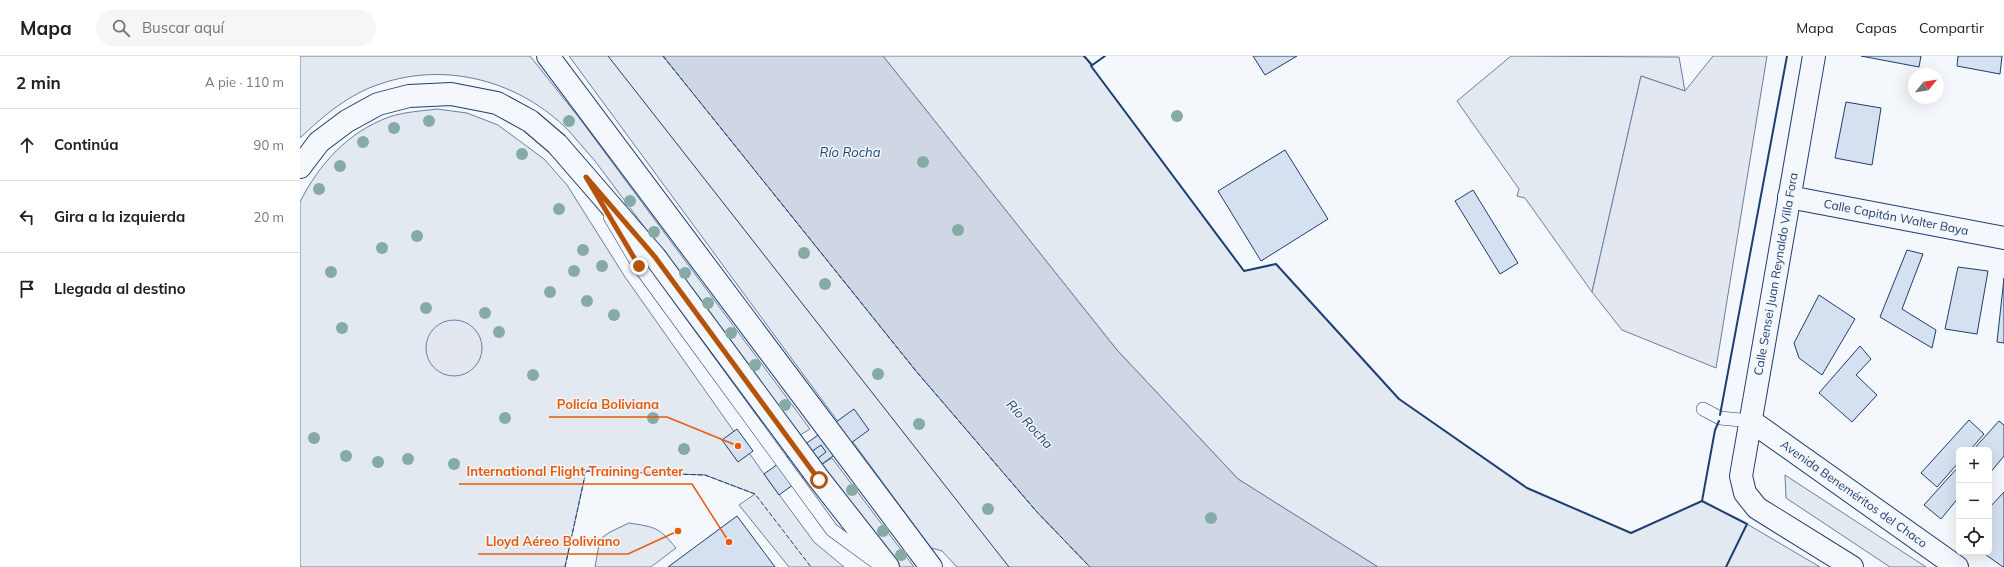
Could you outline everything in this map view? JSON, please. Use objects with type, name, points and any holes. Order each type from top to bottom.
[{"type":"street","points":[[548,56],[931,567]]},
{"type":"street","name":"Calle Sensei Juan Reynaldo Villa Fora","points":[[1814,56],[1741,476],[1745,493],[1757,508],[1852,567]]},
{"type":"street","points":[[300,167],[320,142],[347,121],[378,104],[409,96],[451,94],[497,103],[530,121],[557,144],[655,257],[819,480],[888,567]]},
{"type":"street","name":"Calle Capitán Walter Baya","points":[[1789,197],[2004,238]]},
{"type":"street","name":"Avenida Beneméritos del Chaco","points":[[1751,421],[1957,567]]},
{"type":"lane","points":[[586,177],[639,266],[832,530],[883,567]]},
{"type":"lane","points":[[1703,409],[1720,418],[1751,421]]},
{"type":"shaded area","points":[[300,56],[530,56],[580,119],[810,429],[800,435],[595,161],[569,131],[550,114],[528,99],[505,88],[481,80],[456,76],[430,75],[405,77],[369,88],[347,100],[327,114],[300,138]]},
{"type":"shaded area","points":[[569,56],[663,56],[916,371],[1037,512],[1090,567],[957,567],[942,551],[931,548]]},
{"type":"shaded area","points":[[883,56],[1084,56],[1244,271],[1276,264],[1399,399],[1527,488],[1631,533],[1702,501],[1747,524],[1820,567],[1378,567],[1238,479],[1117,350]]},
{"type":"shaded area","points":[[1511,56],[1679,57],[1685,91],[1641,76],[1592,292],[1525,198],[1517,196],[1519,189],[1457,101]]},
{"type":"shaded area","points":[[1713,56],[1767,56],[1716,368],[1622,330],[1592,292],[1641,76],[1685,91]]},
{"type":"shaded area","points":[[437,109],[467,113],[498,125],[544,159],[567,185],[625,277],[764,474],[814,542],[844,567],[789,567],[739,505],[755,494],[705,475],[586,471],[565,567],[300,567],[300,202],[316,175],[326,162],[348,140],[360,131],[374,123],[394,115]]},
{"type":"shaded area","points":[[448,320],[460,320],[470,324],[478,332],[482,342],[482,354],[478,364],[470,372],[460,376],[448,376],[438,372],[430,364],[426,354],[426,342],[430,332],[438,324]]},
{"type":"shaded area","points":[[832,458],[914,567],[899,567],[821,465]]},
{"type":"shaded area","points":[[1785,475],[1926,567],[1890,567],[1786,498]]},
{"type":"shaded area","points":[[629,523],[656,529],[661,532],[676,548],[651,567],[595,567],[600,539],[610,532]]},
{"type":"water","name":"Río Rocha","points":[[663,56],[883,56],[1117,350],[1238,479],[1378,567],[1090,567],[1037,512],[916,371]]},
{"type":"building","points":[[1253,56],[1297,56],[1265,75]]},
{"type":"building","points":[[1861,56],[1921,56],[1919,67]]},
{"type":"building","points":[[1958,56],[2002,56],[2000,74],[1957,66]]},
{"type":"building","points":[[1846,102],[1881,108],[1872,165],[1835,158]]},
{"type":"building","points":[[1285,150],[1328,219],[1261,261],[1218,191]]},
{"type":"building","points":[[1473,190],[1518,263],[1500,274],[1455,201]]},
{"type":"building","points":[[1907,250],[1923,254],[1902,309],[1936,330],[1932,348],[1880,317]]},
{"type":"building","points":[[1958,267],[1988,271],[1977,334],[1945,329]]},
{"type":"building","points":[[2004,278],[2004,343],[1997,342]]},
{"type":"building","points":[[1819,295],[1855,319],[1822,375],[1799,358],[1794,343]]},
{"type":"building","points":[[1860,346],[1871,359],[1856,375],[1877,395],[1852,422],[1819,393]]},
{"type":"building","points":[[854,409],[869,430],[779,495],[764,474]]},
{"type":"building","points":[[1969,420],[1984,434],[1973,447],[1956,447],[1956,465],[1937,487],[1921,473]]},
{"type":"building","points":[[1999,421],[2004,425],[2004,456],[1992,470],[1992,447],[1976,447]]},
{"type":"building","points":[[737,429],[753,451],[738,462],[722,440]]},
{"type":"building","points":[[821,445],[826,452],[817,459],[811,452]]},
{"type":"building","points":[[1956,469],[1956,501],[1941,519],[1924,505]]},
{"type":"building","points":[[2004,492],[2004,567],[1986,555],[1992,555],[1992,505]]},
{"type":"building","points":[[737,516],[775,567],[668,567]]},
{"type":"tram line","points":[[608,56],[1009,567]]},
{"type":"fence","points":[[663,56],[916,371],[1037,512],[1090,567]]},
{"type":"fence","points":[[565,567],[586,471],[705,475],[755,494],[811,567]]},
{"type":"wall","points":[[1084,56],[1092,65]]},
{"type":"wall","points":[[1105,56],[1091,66],[1244,271],[1276,264],[1399,399],[1527,488],[1631,533],[1702,501],[1715,430],[1719,421]]},
{"type":"wall","points":[[1720,415],[1787,56]]},
{"type":"wall","points":[[1702,501],[1747,524],[1726,567]]},
{"type":"place","name":"Policía Boliviana","points":[[738,446]]},
{"type":"place","name":"Lloyd Aéreo Boliviano","points":[[678,531]]},
{"type":"place","name":"International Flight Training Center","points":[[729,542]]},
{"type":"route","points":[[639,266],[586,177],[655,257],[819,480]]}]
